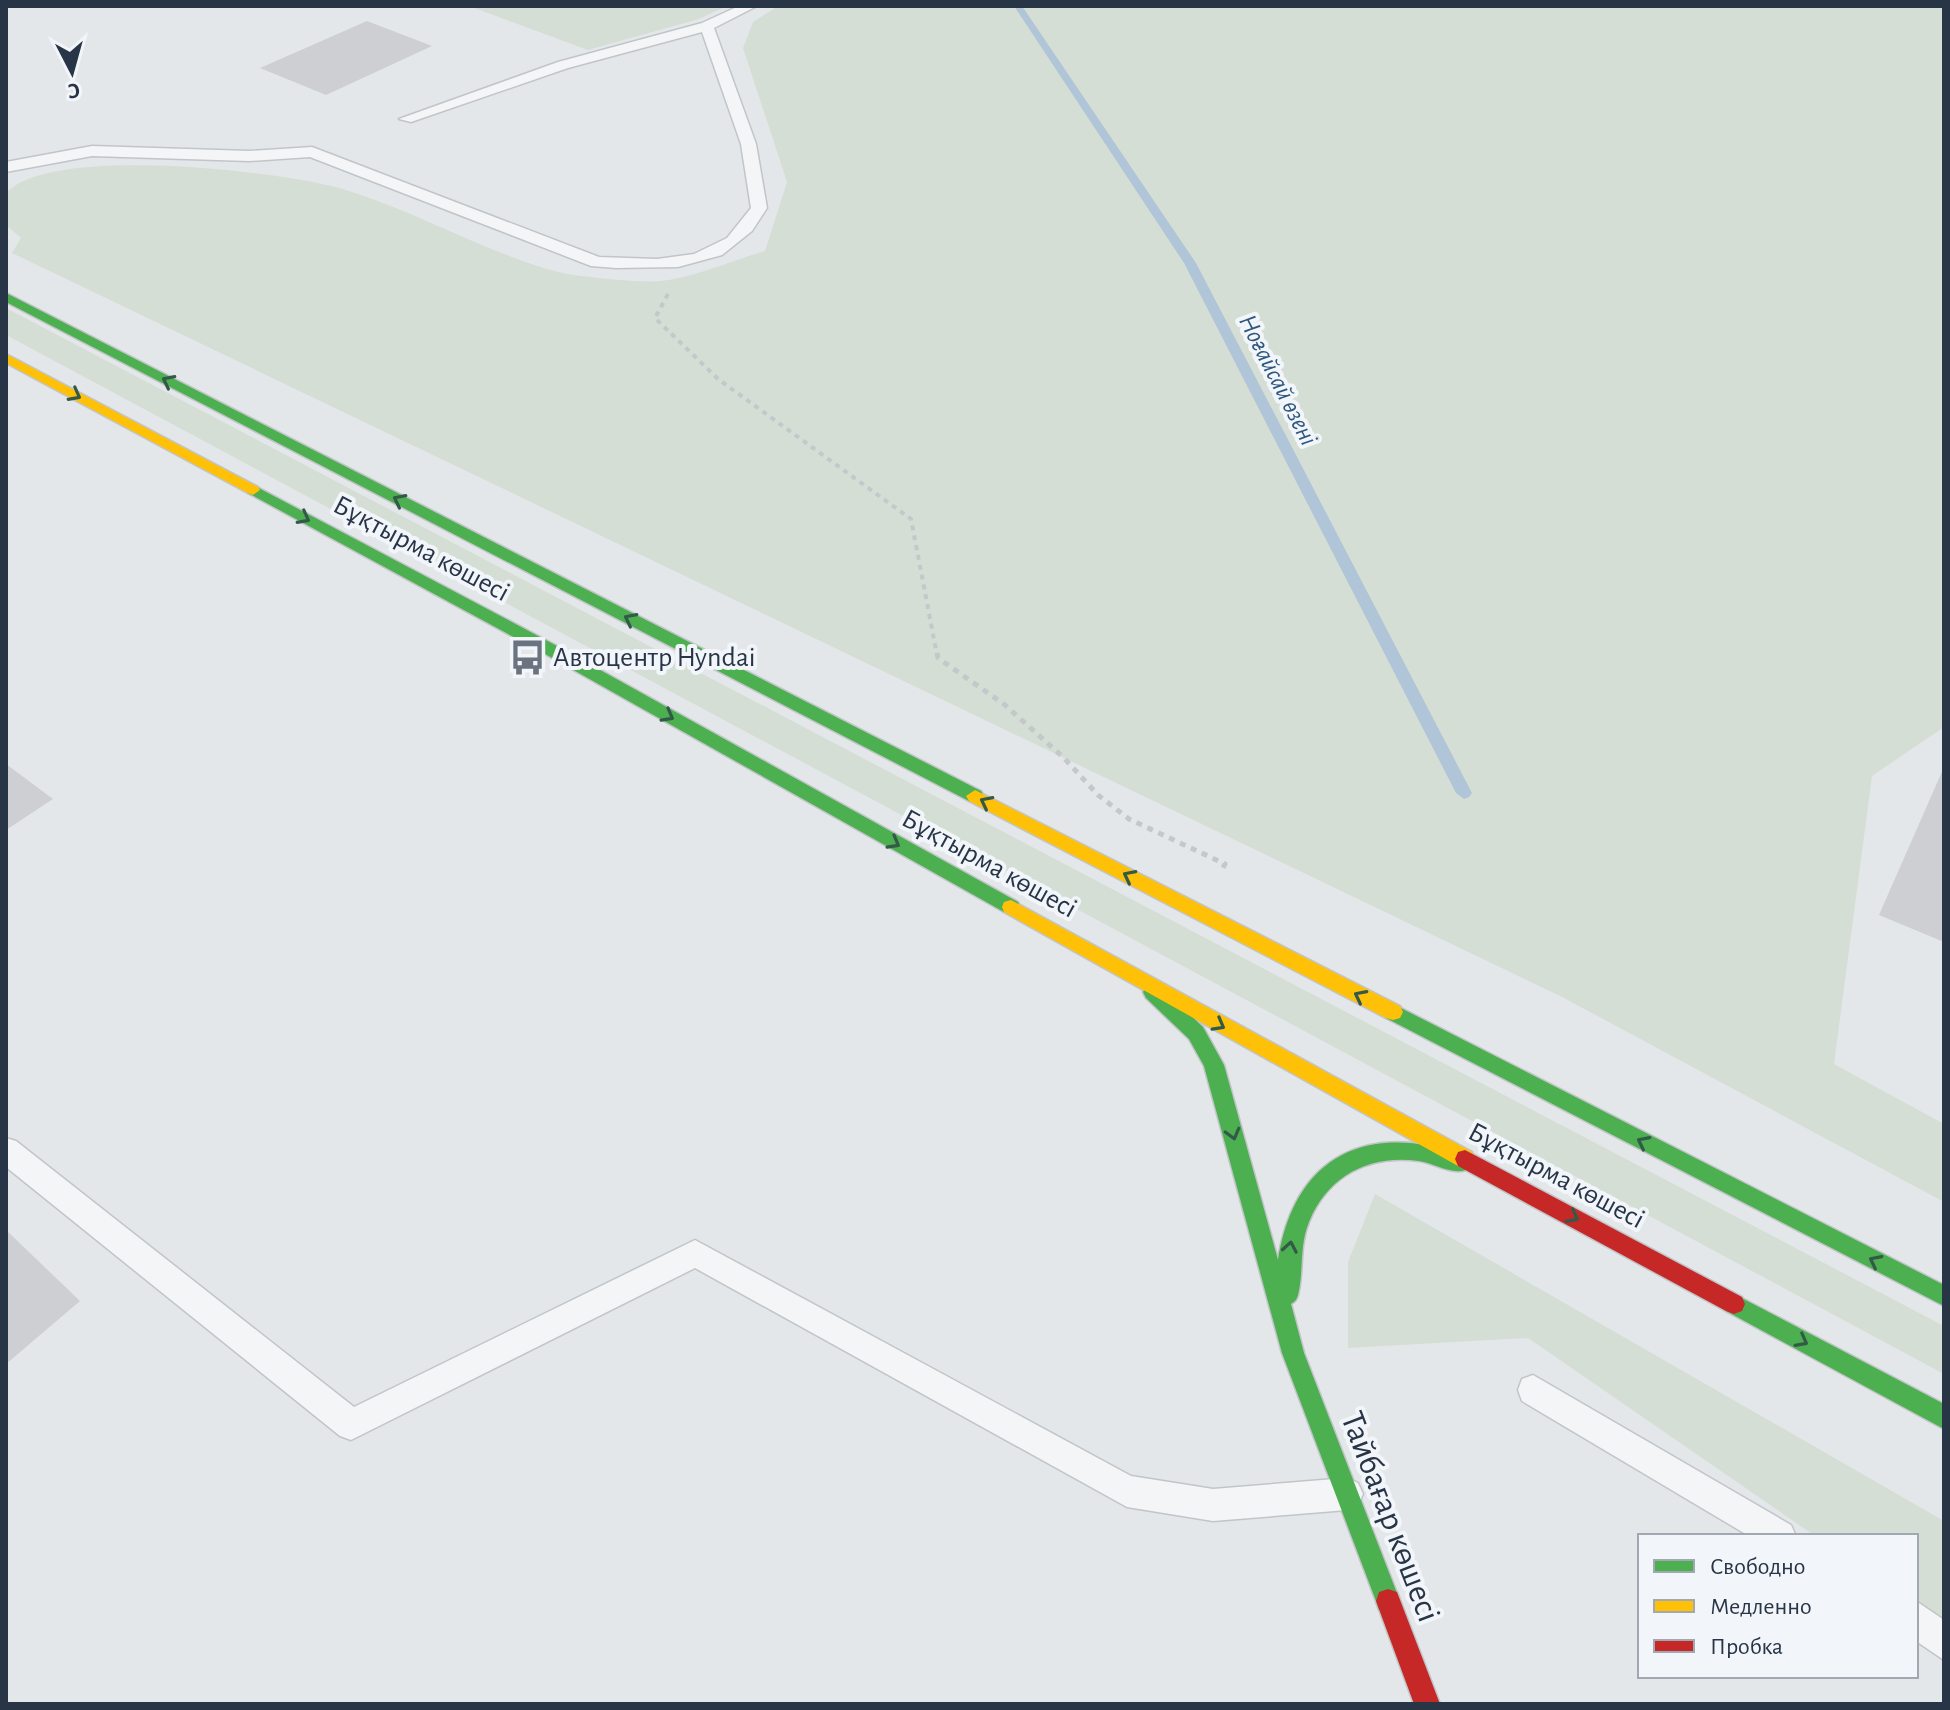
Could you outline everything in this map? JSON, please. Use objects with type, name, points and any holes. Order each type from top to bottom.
[{"type":"main road","name":"Бұқтырма көшесі","points":[[6,297],[1944,1296]]},
{"type":"main road","name":"Бұқтырма көшесі","points":[[6,358],[551,650],[1136,978],[1944,1417]]},
{"type":"main road","points":[[1136,978],[1196,1033],[1214,1065],[1293,1353]]},
{"type":"main road","points":[[1293,1353],[1285,1274],[1293,1231],[1313,1190],[1347,1161],[1386,1148],[1414,1150],[1443,1156],[1505,1180]]},
{"type":"main road","name":"Тайбағар көшесі","points":[[1293,1353],[1427,1704]]},
{"type":"lane","points":[[406,119],[563,65],[707,26],[750,6]]},
{"type":"lane","points":[[6,167],[92,151],[249,156],[312,152],[597,262],[647,265],[685,261],[736,242],[759,211],[759,182],[707,26]]},
{"type":"lane","points":[[6,1150],[351,1425],[695,1253],[1127,1491],[1213,1505],[1347,1494]]},
{"type":"lane","points":[[1533,1390],[1777,1534]]},
{"type":"lane","points":[[1918,1620],[1944,1643]]},
{"type":"path","points":[[685,261],[655,318],[718,379],[911,519],[938,658],[1005,705],[1064,758],[1098,795],[1129,819],[1225,864],[1217,879]]},
{"type":"shaded area","points":[[469,6],[727,6],[699,19],[588,50]]},
{"type":"shaded area","points":[[778,6],[1944,6],[1944,727],[1872,776],[1834,1064],[1944,1124],[1944,1202],[1562,997],[12,253],[21,238],[6,225],[6,193],[31,178],[68,169],[116,165],[168,166],[270,175],[343,189],[397,208],[503,254],[567,274],[652,281],[673,279],[713,268],[765,251],[787,182],[743,48],[753,22]]},
{"type":"shaded area","points":[[6,308],[1944,1326],[1944,1374],[6,335]]},
{"type":"shaded area","points":[[1375,1194],[1944,1521],[1944,1625],[1918,1607],[1918,1534],[1812,1534],[1528,1338],[1348,1348],[1348,1262]]},
{"type":"building","points":[[367,21],[432,46],[326,95],[260,68]]},
{"type":"building","points":[[6,764],[53,799],[6,830]]},
{"type":"building","points":[[1944,767],[1944,942],[1879,915]]},
{"type":"building","points":[[6,1230],[80,1301],[6,1364]]},
{"type":"waterway","name":"Ноғайсай өзені","points":[[1018,6],[1190,263],[1464,793]]},
{"type":"traffic: fast","points":[[6,297],[975,796]]},
{"type":"traffic: fast","points":[[253,490],[551,650],[1011,907]]},
{"type":"traffic: fast","points":[[1153,992],[1196,1033],[1214,1065],[1293,1353],[1388,1601]]},
{"type":"traffic: fast","points":[[1393,1012],[1944,1296]]},
{"type":"traffic: fast","points":[[1287,1295],[1289,1256],[1298,1222],[1312,1194],[1331,1172],[1356,1157],[1386,1150],[1420,1152],[1459,1163]]},
{"type":"traffic: fast","points":[[1734,1304],[1944,1417]]},
{"type":"traffic: slow","points":[[6,358],[253,490]]},
{"type":"traffic: slow","points":[[975,796],[1393,1012]]},
{"type":"traffic: slow","points":[[1011,907],[1465,1159]]},
{"type":"traffic: jam","points":[[1465,1159],[1734,1304]]},
{"type":"traffic: jam","points":[[1388,1601],[1427,1704]]},
{"type":"place","name":"Автоцентр Hyndai","points":[[527,658]]}]
